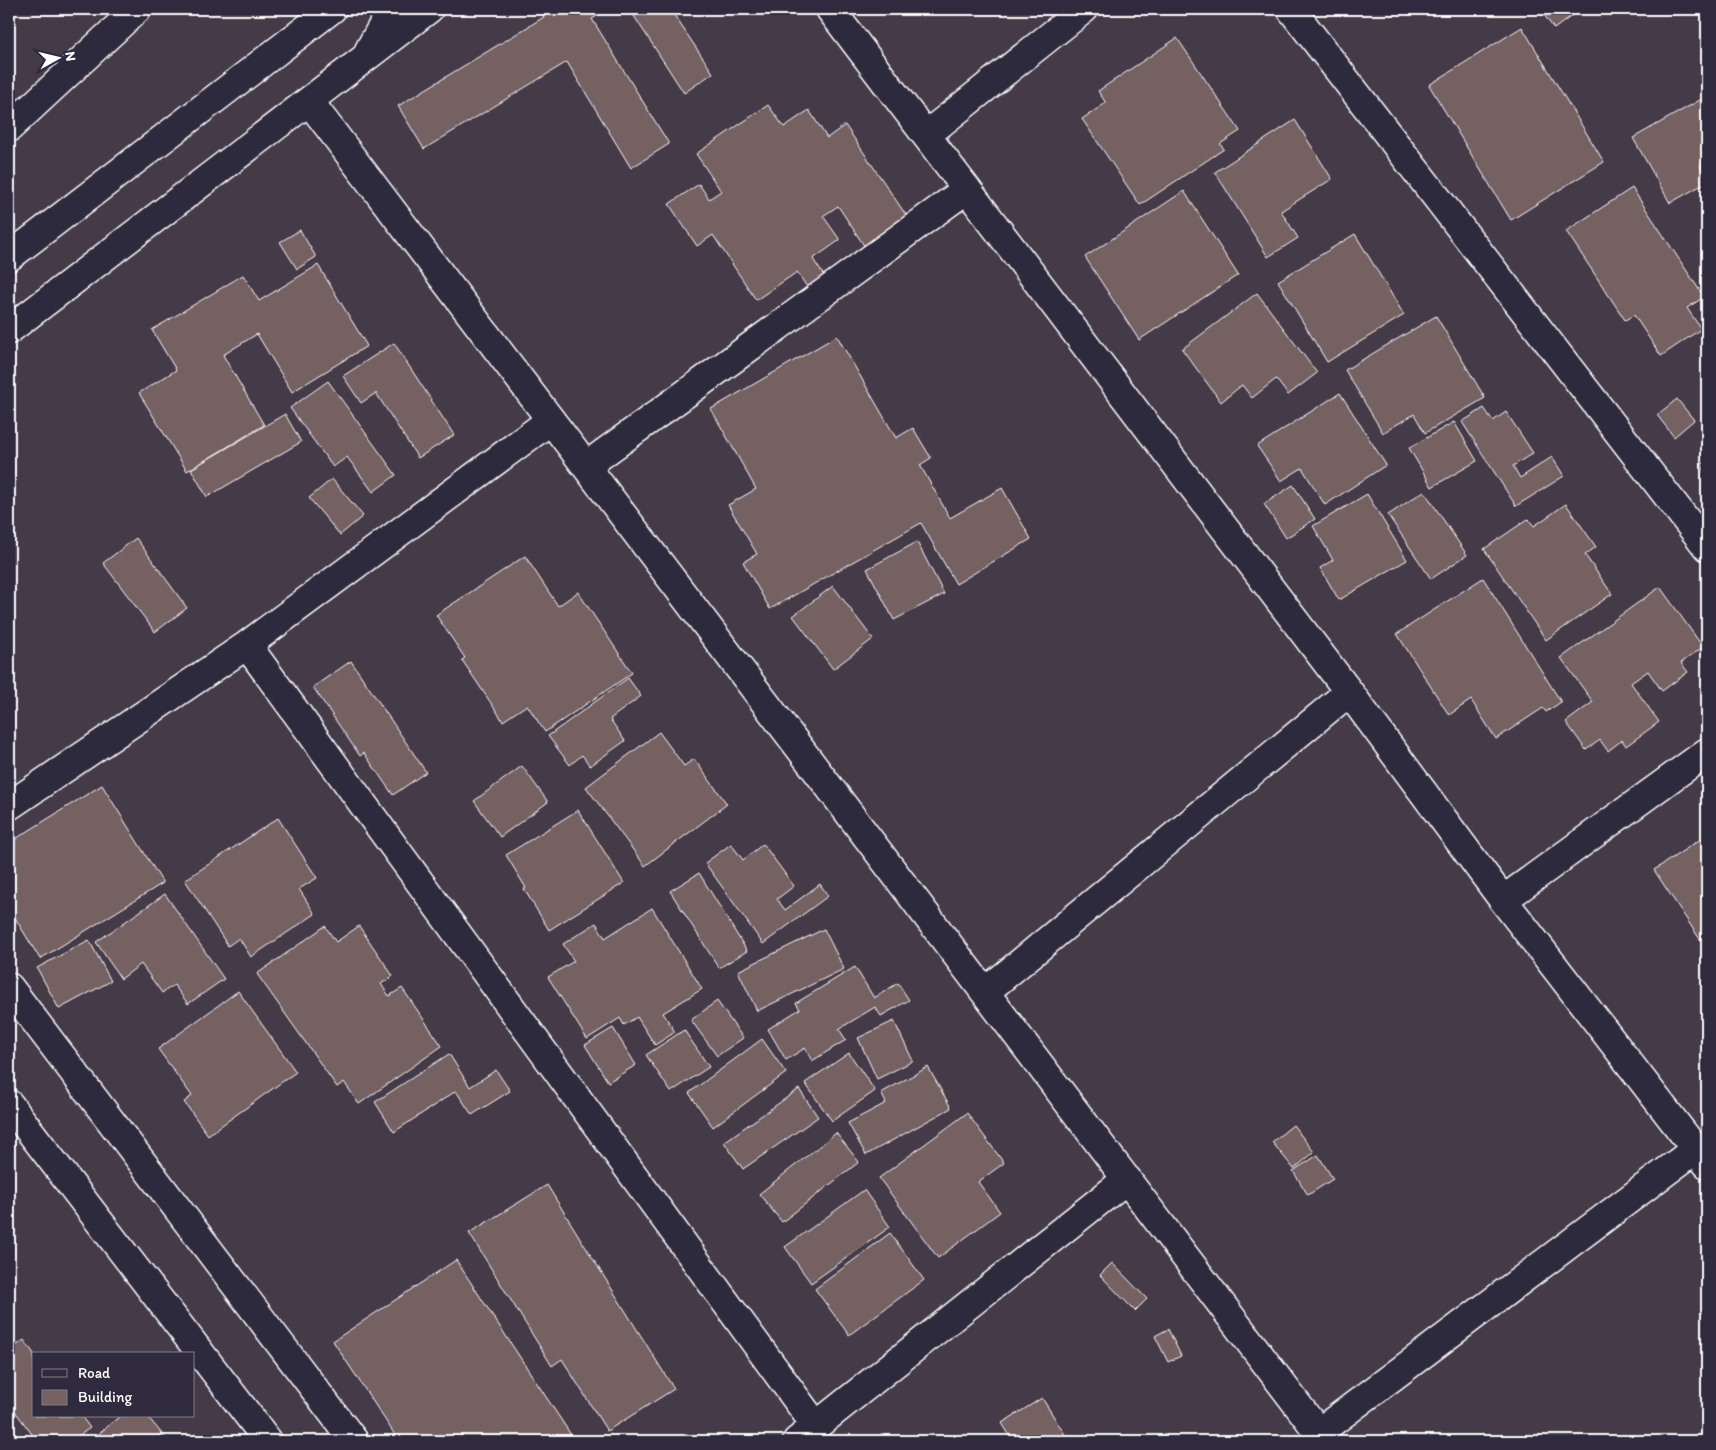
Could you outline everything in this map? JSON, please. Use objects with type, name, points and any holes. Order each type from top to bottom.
[{"type":"street","points":[[9,128],[137,9]]},
{"type":"street","points":[[9,257],[332,9]]},
{"type":"street","points":[[363,60],[392,9]]},
{"type":"street","points":[[9,330],[430,9]]},
{"type":"street","points":[[309,101],[1322,1437],[1702,1157],[1503,900],[1349,692],[830,9]]},
{"type":"street","points":[[926,135],[1084,9]]},
{"type":"street","points":[[1291,9],[1707,547]]},
{"type":"street","points":[[586,466],[967,189]]},
{"type":"street","points":[[9,806],[247,645],[551,420]]},
{"type":"street","points":[[247,645],[806,1434],[1126,1179]]},
{"type":"street","points":[[985,992],[1349,692]]},
{"type":"street","points":[[1503,900],[1707,752]]},
{"type":"street","points":[[9,987],[354,1441]]},
{"type":"street","points":[[9,1104],[268,1441]]},
{"type":"building","points":[[539,9],[609,9],[592,19],[669,144],[631,168],[567,62],[424,149],[398,106],[544,17]]},
{"type":"building","points":[[645,9],[670,9],[713,73],[684,93],[634,16]]},
{"type":"building","points":[[1540,9],[1581,9],[1554,29]]},
{"type":"building","points":[[1522,27],[1604,162],[1511,220],[1429,85]]},
{"type":"building","points":[[1177,38],[1240,131],[1220,144],[1224,149],[1140,205],[1082,119],[1106,103],[1098,91]]},
{"type":"building","points":[[1707,96],[1707,160],[1700,165],[1707,182],[1670,203],[1633,138]]},
{"type":"building","points":[[768,105],[784,127],[809,110],[827,138],[845,125],[908,218],[865,247],[838,206],[823,216],[840,240],[813,259],[826,279],[809,290],[797,272],[756,300],[713,235],[697,246],[669,204],[699,184],[709,199],[721,191],[696,154]]},
{"type":"building","points":[[1295,120],[1332,179],[1281,211],[1298,238],[1268,257],[1215,172]]},
{"type":"building","points":[[1632,188],[1704,297],[1687,308],[1701,329],[1661,356],[1634,315],[1625,320],[1566,231]]},
{"type":"building","points":[[1184,191],[1238,275],[1139,340],[1085,257]]},
{"type":"building","points":[[300,230],[316,257],[297,269],[280,242]]},
{"type":"building","points":[[1355,234],[1404,315],[1327,362],[1278,281]]},
{"type":"building","points":[[318,265],[367,346],[292,392],[257,334],[223,355],[264,425],[187,471],[139,393],[176,370],[152,330],[243,275],[259,301]]},
{"type":"building","points":[[1257,293],[1317,373],[1288,395],[1276,379],[1252,398],[1242,385],[1221,402],[1182,349]]},
{"type":"building","points":[[1436,316],[1485,398],[1425,433],[1414,414],[1383,433],[1345,370]]},
{"type":"building","points":[[837,336],[896,438],[913,428],[931,458],[920,465],[950,518],[1002,488],[1031,539],[956,584],[921,523],[770,609],[743,562],[757,554],[728,505],[756,489],[711,409]]},
{"type":"building","points":[[394,343],[454,435],[418,458],[376,393],[361,403],[343,376]]},
{"type":"building","points":[[328,381],[396,475],[373,492],[347,457],[333,467],[290,408]]},
{"type":"building","points":[[1340,393],[1386,465],[1325,505],[1302,468],[1281,481],[1257,446]]},
{"type":"building","points":[[1677,399],[1694,420],[1674,437],[1657,415]]},
{"type":"building","points":[[1484,408],[1493,421],[1506,412],[1533,453],[1513,466],[1520,478],[1552,457],[1564,476],[1516,506],[1462,422]]},
{"type":"building","points":[[285,414],[301,442],[207,497],[191,469]]},
{"type":"building","points":[[1454,422],[1477,461],[1432,487],[1409,448]]},
{"type":"building","points":[[1707,462],[1707,479],[1701,464]]},
{"type":"building","points":[[332,479],[363,516],[340,535],[309,498]]},
{"type":"building","points":[[1293,485],[1315,519],[1286,538],[1264,504]]},
{"type":"building","points":[[1424,491],[1467,555],[1431,579],[1388,515]]},
{"type":"building","points":[[1367,494],[1407,560],[1339,600],[1320,568],[1333,560],[1313,526]]},
{"type":"building","points":[[1566,504],[1596,547],[1585,555],[1612,594],[1546,640],[1484,549],[1528,519],[1534,526]]},
{"type":"building","points":[[136,538],[187,608],[155,632],[103,563]]},
{"type":"building","points":[[917,542],[944,594],[894,620],[867,569]]},
{"type":"building","points":[[525,556],[558,606],[578,592],[632,673],[545,732],[527,705],[503,721],[462,660],[465,658],[436,615]]},
{"type":"building","points":[[1483,578],[1561,702],[1546,712],[1543,708],[1496,739],[1471,700],[1449,715],[1397,634]]},
{"type":"building","points":[[833,586],[873,639],[833,669],[793,616]]},
{"type":"building","points":[[1660,587],[1703,647],[1681,663],[1688,672],[1662,691],[1648,671],[1631,683],[1659,722],[1626,746],[1622,740],[1608,751],[1600,740],[1586,750],[1566,722],[1593,702],[1561,658]]},
{"type":"building","points":[[351,661],[426,772],[393,795],[364,753],[360,756],[313,687]]},
{"type":"building","points":[[628,678],[641,696],[610,719],[625,741],[590,766],[582,755],[570,765],[548,736]]},
{"type":"building","points":[[659,732],[684,766],[694,759],[727,804],[645,866],[586,787]]},
{"type":"building","points":[[522,766],[548,802],[500,837],[474,801]]},
{"type":"building","points":[[102,785],[163,883],[40,959],[9,908],[9,843]]},
{"type":"building","points":[[578,810],[624,883],[549,930],[506,855]]},
{"type":"building","points":[[278,818],[317,878],[299,889],[315,914],[251,957],[239,938],[228,946],[185,880]]},
{"type":"building","points":[[1707,835],[1707,950],[1654,870]]},
{"type":"building","points":[[731,844],[743,860],[763,844],[794,886],[777,899],[785,910],[820,884],[828,896],[763,944],[705,863]]},
{"type":"building","points":[[699,873],[747,951],[719,968],[670,891]]},
{"type":"building","points":[[165,894],[224,979],[188,1004],[174,985],[162,993],[141,964],[121,979],[96,942]]},
{"type":"building","points":[[652,908],[702,989],[663,1013],[675,1032],[655,1045],[637,1017],[624,1025],[620,1018],[587,1039],[548,977],[574,961],[563,944],[596,923],[605,938]]},
{"type":"building","points":[[325,926],[336,942],[359,926],[393,976],[381,984],[389,996],[402,988],[442,1046],[359,1104],[344,1082],[337,1087],[257,974]]},
{"type":"building","points":[[824,929],[844,969],[757,1011],[738,971]]},
{"type":"building","points":[[89,940],[111,981],[59,1009],[37,968]]},
{"type":"building","points":[[855,967],[874,998],[898,983],[909,1000],[881,1016],[875,1007],[839,1029],[846,1040],[812,1061],[805,1048],[786,1060],[768,1029],[800,1009],[796,1003]]},
{"type":"building","points":[[238,991],[296,1072],[208,1135],[184,1102],[192,1096],[158,1049]]},
{"type":"building","points":[[717,1001],[743,1038],[717,1056],[691,1020]]},
{"type":"building","points":[[894,1021],[913,1061],[877,1079],[858,1038]]},
{"type":"building","points":[[613,1028],[636,1065],[608,1082],[585,1045]]},
{"type":"building","points":[[684,1030],[709,1067],[671,1092],[646,1055]]},
{"type":"building","points":[[762,1039],[786,1073],[713,1127],[689,1093]]},
{"type":"building","points":[[849,1053],[875,1091],[832,1121],[805,1083]]},
{"type":"building","points":[[449,1054],[470,1087],[496,1070],[510,1091],[472,1115],[456,1091],[394,1132],[375,1102]]},
{"type":"building","points":[[928,1067],[951,1108],[866,1155],[848,1123],[886,1103],[881,1093]]},
{"type":"building","points":[[799,1089],[818,1117],[743,1169],[724,1142]]},
{"type":"building","points":[[967,1113],[1004,1163],[978,1182],[1000,1212],[938,1258],[879,1178]]},
{"type":"building","points":[[1293,1125],[1314,1152],[1294,1169],[1272,1142]]},
{"type":"building","points":[[836,1133],[859,1162],[782,1222],[759,1194]]},
{"type":"building","points":[[1318,1155],[1333,1179],[1308,1195],[1293,1171]]},
{"type":"building","points":[[547,1185],[674,1389],[607,1431],[562,1359],[552,1366],[469,1233]]},
{"type":"building","points":[[864,1190],[890,1227],[811,1283],[785,1247]]},
{"type":"building","points":[[890,1233],[924,1280],[849,1335],[815,1289]]},
{"type":"building","points":[[456,1260],[575,1441],[399,1441],[333,1341]]},
{"type":"building","points":[[1112,1263],[1147,1299],[1135,1311],[1100,1275]]},
{"type":"building","points":[[1168,1329],[1181,1356],[1168,1362],[1155,1336]]},
{"type":"building","points":[[24,1340],[33,1352],[32,1418],[82,1418],[90,1428],[71,1441],[37,1441],[9,1403],[9,1351]]},
{"type":"building","points":[[1042,1398],[1069,1441],[1013,1441],[1002,1423]]},
{"type":"building","points":[[118,1418],[149,1418],[168,1441],[90,1441]]}]
